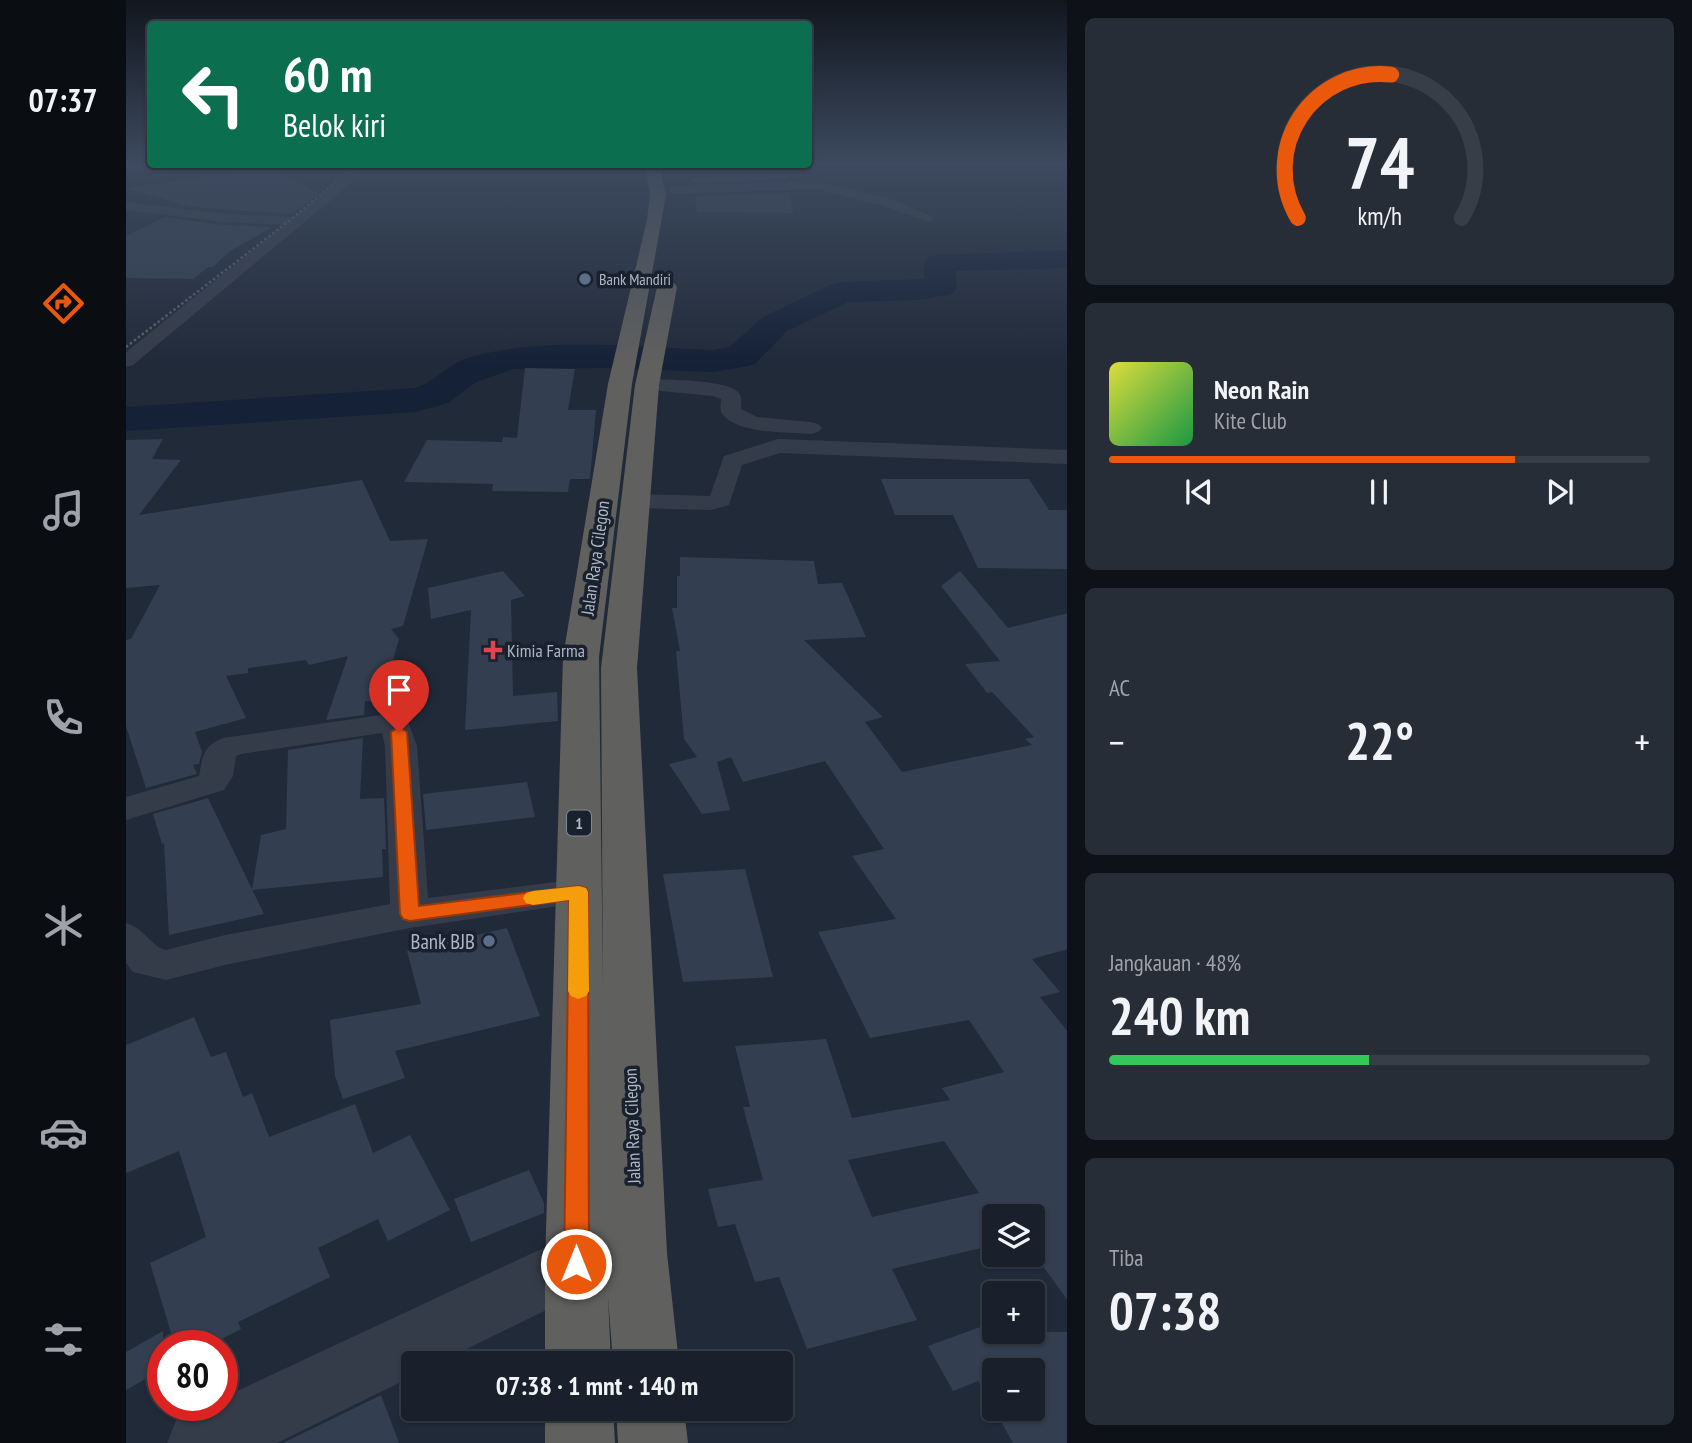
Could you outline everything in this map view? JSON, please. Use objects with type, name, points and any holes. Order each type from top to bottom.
[{"type":"highway","name":"1","points":[[637,368],[640,300],[653,230]]},
{"type":"highway","name":"1","points":[[637,368],[671,265]]},
{"type":"highway","name":"Jalan Raya Cilegon","points":[[582,1351],[606,1258],[619,668],[628,553],[636,500],[637,368]]},
{"type":"highway","name":"Jalan Raya Cilegon","points":[[637,368],[581,657],[579,892],[606,1258],[641,1351]]},
{"type":"highway","points":[[579,1421],[580,1443]]},
{"type":"highway","points":[[651,1421],[653,1443]]},
{"type":"street","points":[[126,361],[286,230]]},
{"type":"street","points":[[636,500],[711,503],[721,499],[732,461],[731,396],[637,368]]},
{"type":"street","points":[[731,412],[776,436],[1067,457]]},
{"type":"street","points":[[732,461],[776,436],[1067,440]]},
{"type":"street","points":[[126,809],[212,783],[216,776],[220,751],[234,745],[380,723],[392,724],[399,732],[401,746],[410,914]]},
{"type":"street","points":[[126,937],[147,961],[166,965],[225,950],[410,914],[579,892]]},
{"type":"street","points":[[202,1443],[606,1258]]},
{"type":"building","points":[[138,230],[267,230],[230,251],[213,267],[208,267],[193,279],[126,278],[126,236]]},
{"type":"building","points":[[525,368],[575,369],[568,410],[596,410],[590,479],[570,479],[568,492],[492,491],[493,484],[404,482],[427,440],[502,442],[503,437],[517,438]]},
{"type":"building","points":[[163,439],[152,459],[181,460],[139,515],[362,480],[390,541],[428,539],[403,626],[391,629],[399,639],[381,702],[365,701],[364,715],[326,720],[348,656],[309,665],[306,660],[248,668],[248,673],[226,676],[246,718],[195,732],[202,752],[199,764],[193,765],[197,774],[146,788],[126,726],[126,640],[131,639],[160,585],[126,588],[126,440]]},
{"type":"building","points":[[881,479],[1029,479],[1049,510],[1067,510],[1067,569],[978,568],[953,515],[895,515]]},
{"type":"building","points":[[680,557],[814,561],[818,584],[842,583],[866,637],[804,640],[883,717],[865,722],[902,772],[1032,745],[1025,739],[1034,737],[992,692],[987,693],[965,664],[1000,661],[941,586],[960,571],[1008,628],[1067,613],[1067,949],[1032,959],[1060,992],[1040,997],[1067,1031],[1067,1300],[1044,1267],[1045,1204],[982,1204],[982,1248],[892,1269],[917,1320],[807,1349],[779,1277],[755,1282],[735,1224],[718,1227],[708,1189],[763,1180],[743,1107],[750,1107],[735,1046],[826,1039],[852,1118],[950,1100],[942,1088],[1004,1072],[969,1020],[870,1038],[818,932],[896,919],[852,856],[884,849],[825,761],[743,782],[731,757],[717,762],[730,810],[702,814],[669,764],[697,757],[684,739],[676,651],[680,651],[672,608],[677,608]],"holes":[[[944,1141],[979,1193],[872,1217],[848,1160]]]},
{"type":"building","points":[[503,571],[525,596],[511,600],[513,696],[557,692],[558,721],[465,730],[471,610],[431,619],[428,588]]},
{"type":"building","points":[[363,738],[360,799],[384,798],[386,849],[382,849],[383,877],[252,890],[261,835],[286,829],[288,750]]},
{"type":"building","points":[[527,782],[535,817],[426,830],[423,794]]},
{"type":"building","points":[[208,798],[264,914],[169,935],[164,843],[162,844],[153,814]]},
{"type":"building","points":[[745,869],[773,977],[683,982],[663,874]]},
{"type":"building","points":[[507,928],[540,1016],[395,1051],[405,1078],[343,1099],[335,1076],[330,1020],[421,1004],[407,951]]},
{"type":"building","points":[[194,1017],[211,1057],[226,1052],[243,1097],[252,1093],[269,1137],[355,1104],[373,1153],[410,1135],[450,1210],[388,1241],[378,1219],[318,1248],[330,1277],[238,1322],[241,1329],[238,1331],[170,1330],[150,1263],[206,1237],[179,1151],[126,1173],[126,1045]]},
{"type":"building","points":[[529,1170],[544,1203],[544,1213],[471,1242],[454,1199]]},
{"type":"building","points":[[982,1326],[982,1344],[1045,1344],[1045,1332],[1067,1332],[1067,1443],[1013,1443],[1001,1421],[1045,1421],[1045,1358],[982,1358],[982,1388],[978,1381],[953,1391],[928,1346]]},
{"type":"building","points":[[147,1340],[147,1378],[126,1390],[126,1352]]},
{"type":"building","points":[[381,1395],[399,1443],[283,1443]]},
{"type":"waterway","points":[[126,419],[416,400],[434,395],[462,374],[480,366],[514,358],[605,357],[714,361],[742,356],[775,324],[842,292],[941,287],[939,264],[1067,259]]},
{"type":"railway","points":[[126,347],[277,230]]},
{"type":"slow traffic","points":[[533,898],[579,892],[578,991]]},
{"type":"place","name":"Bank Mandiri","points":[[585,279]]},
{"type":"place","name":"Kimia Farma","points":[[493,650]]},
{"type":"place","name":"Bank BJB","points":[[489,941]]},
{"type":"route","points":[[399,732],[410,914],[579,892],[576,1264]]}]
